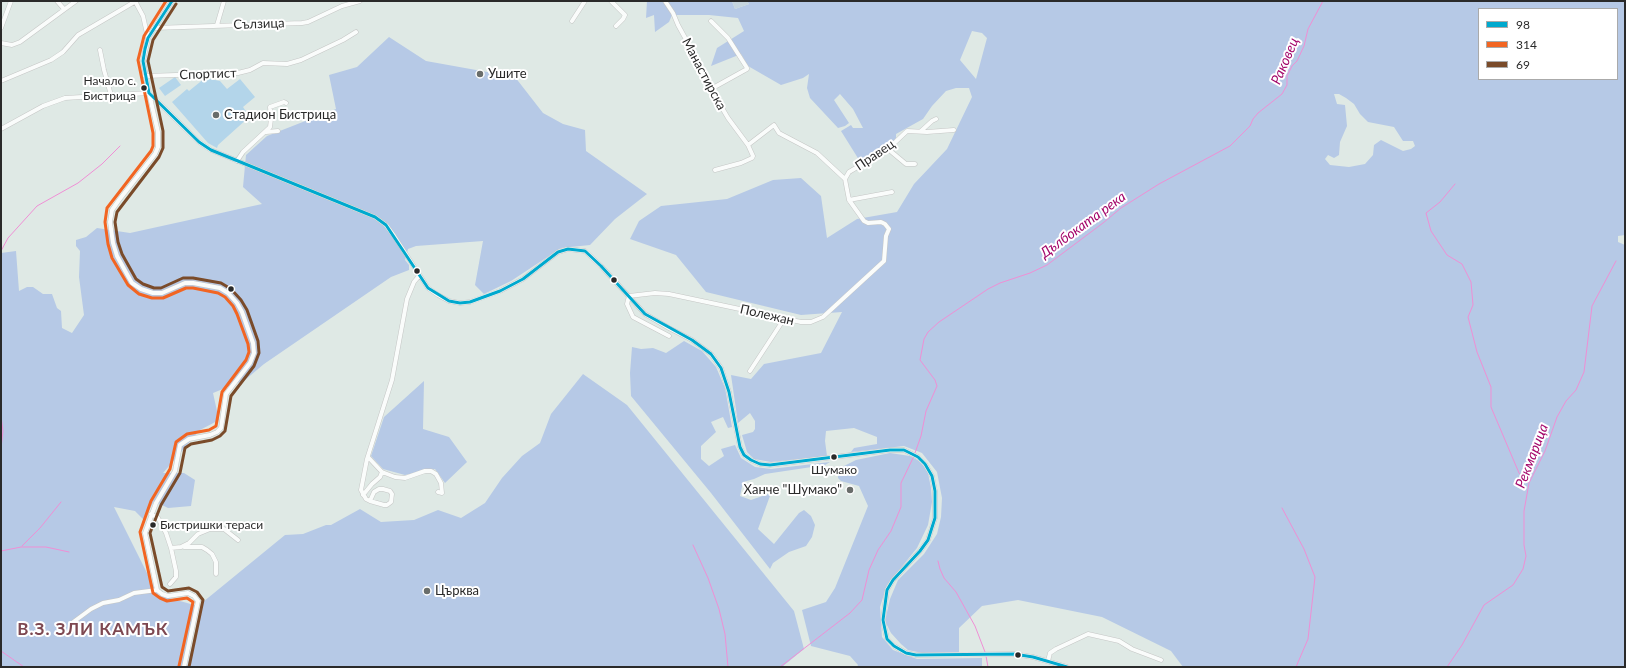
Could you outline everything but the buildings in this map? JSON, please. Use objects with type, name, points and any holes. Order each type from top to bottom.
[{"type":"street","points":[[1,28],[11,1]]},
{"type":"street","points":[[57,1],[64,9]]},
{"type":"street","points":[[1,43],[12,45],[20,42],[76,1]]},
{"type":"street","points":[[1,82],[51,60],[63,52],[78,35],[135,1],[143,16],[148,38]]},
{"type":"street","points":[[172,1],[148,38],[143,61],[158,132],[158,147],[155,154],[112,210],[110,231],[117,256],[132,283],[141,289],[153,293],[162,293],[185,283],[193,283],[220,288],[228,293],[237,303],[242,312],[253,343],[254,353],[250,363],[226,394],[221,428],[217,432],[210,435],[189,439],[180,445],[175,471],[161,493],[151,514],[145,533],[145,539],[157,590],[168,596],[188,593],[194,596],[198,601],[184,667]]},
{"type":"street","points":[[217,25],[224,1]]},
{"type":"street","points":[[340,1],[342,6]]},
{"type":"street","name":"Сълзица","points":[[154,28],[308,22],[342,6],[360,1]]},
{"type":"street","points":[[572,21],[585,1]]},
{"type":"street","points":[[611,1],[625,16],[624,20],[616,26]]},
{"type":"street","name":"Манастирска","points":[[664,1],[673,13],[711,90],[728,118],[748,145]]},
{"type":"street","points":[[711,22],[728,38],[747,69],[711,90]]},
{"type":"street","name":"Спортист","points":[[145,76],[238,73],[250,70],[263,63],[287,64],[302,60],[356,32]]},
{"type":"street","points":[[100,50],[111,95]]},
{"type":"street","points":[[1,129],[54,101],[65,98],[149,94],[199,142],[211,150],[375,217],[386,225],[428,288],[438,296],[449,301],[460,303],[470,302],[500,291],[514,284],[558,252],[568,249],[585,252],[592,257],[645,314],[692,340],[711,354],[721,368],[729,392],[740,447],[744,455],[751,460],[760,464],[770,465],[890,450],[904,450],[918,457],[925,464],[932,476],[935,491],[935,518],[928,540],[920,551],[893,580],[887,590],[883,620],[885,633],[894,646],[906,653],[916,655],[1014,654],[1033,657],[1067,667]]},
{"type":"street","points":[[237,161],[243,152],[270,127],[270,107],[284,102],[286,103]]},
{"type":"street","points":[[921,131],[936,119]]},
{"type":"street","points":[[715,170],[752,158],[753,156],[748,145],[774,125],[779,133],[817,153],[845,179],[848,200],[892,192]]},
{"type":"street","name":"Правец","points":[[845,179],[849,172],[888,149],[907,131],[932,132],[954,130]]},
{"type":"street","points":[[266,132],[278,131]]},
{"type":"street","points":[[888,149],[906,164],[915,164]]},
{"type":"street","name":"Полежан","points":[[629,296],[655,293],[669,294],[801,322],[811,322],[823,317],[884,261],[886,236],[889,229],[886,224],[881,222],[868,223],[864,221],[848,200]]},
{"type":"street","points":[[370,501],[374,492],[379,489],[390,491],[392,494],[391,502],[387,505],[370,501],[366,499],[361,490],[368,457],[392,380],[407,299],[414,282],[419,276]]},
{"type":"street","points":[[629,296],[627,304],[633,317],[669,336]]},
{"type":"street","points":[[750,371],[784,319]]},
{"type":"street","points":[[368,457],[382,472],[389,476],[400,478],[425,471],[431,471],[436,474],[441,482],[442,493],[438,492]]},
{"type":"street","points":[[363,494],[380,478],[382,472]]},
{"type":"street","points":[[151,514],[158,518],[166,533],[171,548],[176,577],[170,584]]},
{"type":"street","points":[[181,547],[189,543],[203,531],[210,529],[224,529],[238,540]]},
{"type":"street","points":[[171,548],[202,547],[212,554],[216,562],[216,574]]},
{"type":"street","points":[[72,623],[91,608],[103,603],[119,600],[134,593],[157,590]]},
{"type":"street","points":[[1048,661],[1050,653],[1088,634],[1120,641],[1132,649],[1161,660]]},
{"type":"shaded area","points":[[647,1],[732,1],[735,9],[749,4],[747,1],[1625,1],[1625,235],[1618,236],[1618,242],[1625,245],[1625,667],[1183,667],[1171,651],[1102,617],[1018,600],[982,606],[959,628],[959,653],[922,653],[908,650],[891,633],[885,621],[890,599],[898,580],[924,554],[937,534],[941,517],[942,498],[937,472],[922,453],[904,446],[851,452],[854,448],[877,444],[877,437],[854,428],[826,431],[825,441],[827,456],[771,462],[754,459],[747,452],[742,435],[753,432],[755,429],[755,421],[750,413],[738,423],[731,375],[751,379],[764,364],[821,353],[842,312],[801,315],[706,292],[676,255],[630,239],[639,221],[661,206],[727,199],[773,180],[801,178],[821,196],[827,238],[857,219],[897,212],[914,184],[947,149],[972,97],[969,88],[956,88],[946,91],[932,106],[923,119],[896,134],[894,141],[861,163],[841,131],[851,125],[853,128],[863,128],[853,109],[840,94],[834,100],[849,123],[838,128],[810,98],[807,88],[809,74],[803,78],[781,85],[748,66],[741,54],[711,66],[717,48],[744,31],[738,18],[709,15],[672,15],[669,22],[655,32],[654,15],[646,18]],"holes":[[[972,31],[982,33],[987,38],[976,79],[960,60]],[[1334,94],[1339,94],[1354,104],[1360,114],[1368,122],[1394,127],[1403,141],[1413,141],[1415,146],[1411,149],[1403,151],[1381,140],[1374,145],[1373,155],[1365,164],[1349,167],[1330,165],[1325,159],[1328,155],[1334,158],[1339,155],[1340,142],[1347,126],[1345,105],[1337,104]]]},
{"type":"shaded area","points":[[732,1],[747,1],[749,4],[735,9]]},
{"type":"shaded area","points":[[389,37],[426,61],[515,77],[543,113],[563,124],[585,130],[586,151],[647,194],[615,219],[590,245],[561,248],[511,281],[484,294],[475,285],[483,241],[416,246],[408,249],[405,260],[409,265],[409,270],[391,277],[264,364],[245,380],[213,393],[219,420],[200,430],[163,473],[184,473],[195,480],[191,506],[168,508],[154,501],[144,520],[135,511],[114,507],[158,595],[198,606],[184,667],[1,667],[1,253],[16,251],[19,291],[27,287],[33,287],[43,294],[52,294],[57,308],[61,311],[62,328],[72,333],[84,315],[79,277],[80,251],[76,246],[76,240],[86,237],[97,228],[130,233],[262,204],[243,187],[246,155],[267,136],[336,109],[329,75],[357,67]]},
{"type":"shaded area","points":[[175,77],[181,85],[165,96],[159,88]]},
{"type":"shaded area","name":"Стадион Бистрица","points":[[205,78],[220,81],[227,89],[240,79],[255,97],[243,107],[248,118],[218,145],[217,148],[208,143],[172,102],[187,89],[189,91]]},
{"type":"shaded area","points":[[684,341],[702,351],[716,367],[725,388],[732,427],[728,428],[723,417],[711,422],[716,432],[701,446],[701,459],[709,466],[724,456],[721,449],[735,445],[741,458],[755,467],[771,469],[830,462],[825,465],[765,474],[743,482],[740,496],[751,500],[771,493],[758,529],[774,544],[799,513],[804,510],[811,516],[815,525],[812,537],[806,546],[789,552],[773,563],[770,569],[711,493],[631,396],[630,373],[632,347],[641,349],[653,348],[666,353]]},
{"type":"shaded area","points":[[583,374],[627,405],[794,611],[804,649],[782,667],[187,667],[203,602],[285,535],[303,534],[326,525],[331,525],[360,509],[381,522],[414,520],[438,510],[461,518],[485,503],[502,478],[522,456],[540,443],[551,414]]},
{"type":"shaded area","points":[[424,381],[423,429],[449,437],[467,462],[445,483],[435,469],[405,475],[383,469],[371,456],[384,417]]},
{"type":"shaded area","points":[[890,453],[910,456],[921,462],[928,473],[932,502],[928,525],[917,548],[887,585],[880,607],[882,637],[893,650],[917,659],[982,658],[982,667],[857,667],[858,665],[850,656],[811,646],[802,610],[826,602],[835,588],[868,506],[859,486],[841,481],[838,478],[838,472],[842,467],[856,460]]},
{"type":"waterway","name":"Дълбоката река","points":[[915,453],[921,436],[926,411],[937,386],[935,380],[920,360],[924,339],[928,332],[939,322],[988,289],[1047,265],[1121,208],[1159,184],[1230,146],[1250,126],[1258,113],[1282,94],[1287,85],[1287,76],[1292,66],[1297,61],[1304,46],[1308,29],[1323,1]]},
{"type":"waterway","points":[[1,251],[8,238],[37,206],[78,183],[102,164],[120,146]]},
{"type":"waterway","points":[[1455,184],[1440,202],[1426,213],[1431,231],[1447,255],[1462,264],[1471,282],[1473,305],[1468,317],[1477,352],[1491,387],[1491,407],[1519,473],[1528,483]]},
{"type":"waterway","name":"Рекмарица","points":[[1447,667],[1462,645],[1484,605],[1513,585],[1523,569],[1526,556],[1524,545],[1524,511],[1529,483],[1545,451],[1557,417],[1566,401],[1576,390],[1584,372],[1592,306],[1616,261]]},
{"type":"waterway","points":[[1,416],[3,431],[1,448]]},
{"type":"waterway","name":"Дълбоката река","points":[[780,667],[850,613],[862,600],[869,570],[878,550],[891,531],[901,507],[901,483],[914,456]]},
{"type":"waterway","points":[[22,546],[40,528],[61,502]]},
{"type":"waterway","points":[[1282,508],[1304,549],[1315,577],[1308,639],[1296,667]]},
{"type":"waterway","points":[[693,545],[708,578],[719,609],[725,634],[728,667]]},
{"type":"waterway","points":[[1,551],[21,547],[46,547],[69,552]]},
{"type":"waterway","points":[[938,561],[944,578],[956,592],[975,626],[985,652]]},
{"type":"waterway","points":[[1,651],[24,667]]},
{"type":"waterway","points":[[986,656],[988,667]]},
{"type":"transit line","name":"314","points":[[166,1],[144,36],[138,60],[153,133],[153,146],[151,151],[107,208],[105,222],[108,244],[112,258],[128,285],[139,294],[152,298],[163,298],[186,288],[193,288],[218,293],[225,297],[233,306],[237,314],[248,344],[249,352],[246,360],[222,392],[216,426],[209,430],[187,434],[176,442],[170,469],[151,501],[140,532],[153,593],[167,601],[187,598],[193,602],[179,666]]},
{"type":"transit line","name":"98","points":[[149,93],[143,61],[145,49],[148,38],[172,1]]},
{"type":"transit line","name":"69","points":[[176,4],[153,40],[148,61],[163,131],[163,148],[159,157],[117,212],[115,222],[118,242],[122,254],[136,279],[143,284],[154,288],[161,288],[183,278],[193,278],[221,283],[231,289],[241,300],[247,310],[258,341],[259,353],[254,366],[231,396],[225,431],[220,436],[212,440],[191,444],[185,448],[180,473],[161,505],[150,533],[162,587],[168,591],[189,588],[197,592],[203,600],[189,667]]},
{"type":"transit line","name":"98","points":[[149,93],[199,142],[211,150],[375,217],[386,225],[428,288],[449,301],[460,303],[470,302],[500,291],[523,279],[558,252],[568,249],[585,251],[601,266],[645,314],[692,340],[711,354],[721,368],[729,392],[740,447],[744,455],[751,460],[760,464],[770,465],[890,450],[904,450],[918,457],[925,464],[932,476],[935,491],[935,518],[928,540],[920,551],[893,580],[887,590],[883,620],[887,639],[894,646],[906,653],[916,655],[1014,654],[1033,657],[1067,667]]},
{"type":"place","name":"Ушите","points":[[480,74]]},
{"type":"place","name":"Начало с. Бистрица","points":[[144,88]]},
{"type":"place","name":"Стадион Бистрица","points":[[216,115]]},
{"type":"place","name":"Шумако","points":[[834,457]]},
{"type":"place","name":"Ханче \"Шумако\"","points":[[850,490]]},
{"type":"place","name":"Бистришки тераси","points":[[153,525]]},
{"type":"place","name":"Църква","points":[[427,591]]},
{"type":"district","name":"В.З. ЗЛИ КАМЪК","points":[[93,630]]},
{"type":"water label","name":"Раковец","points":[[1285,61]]}]
